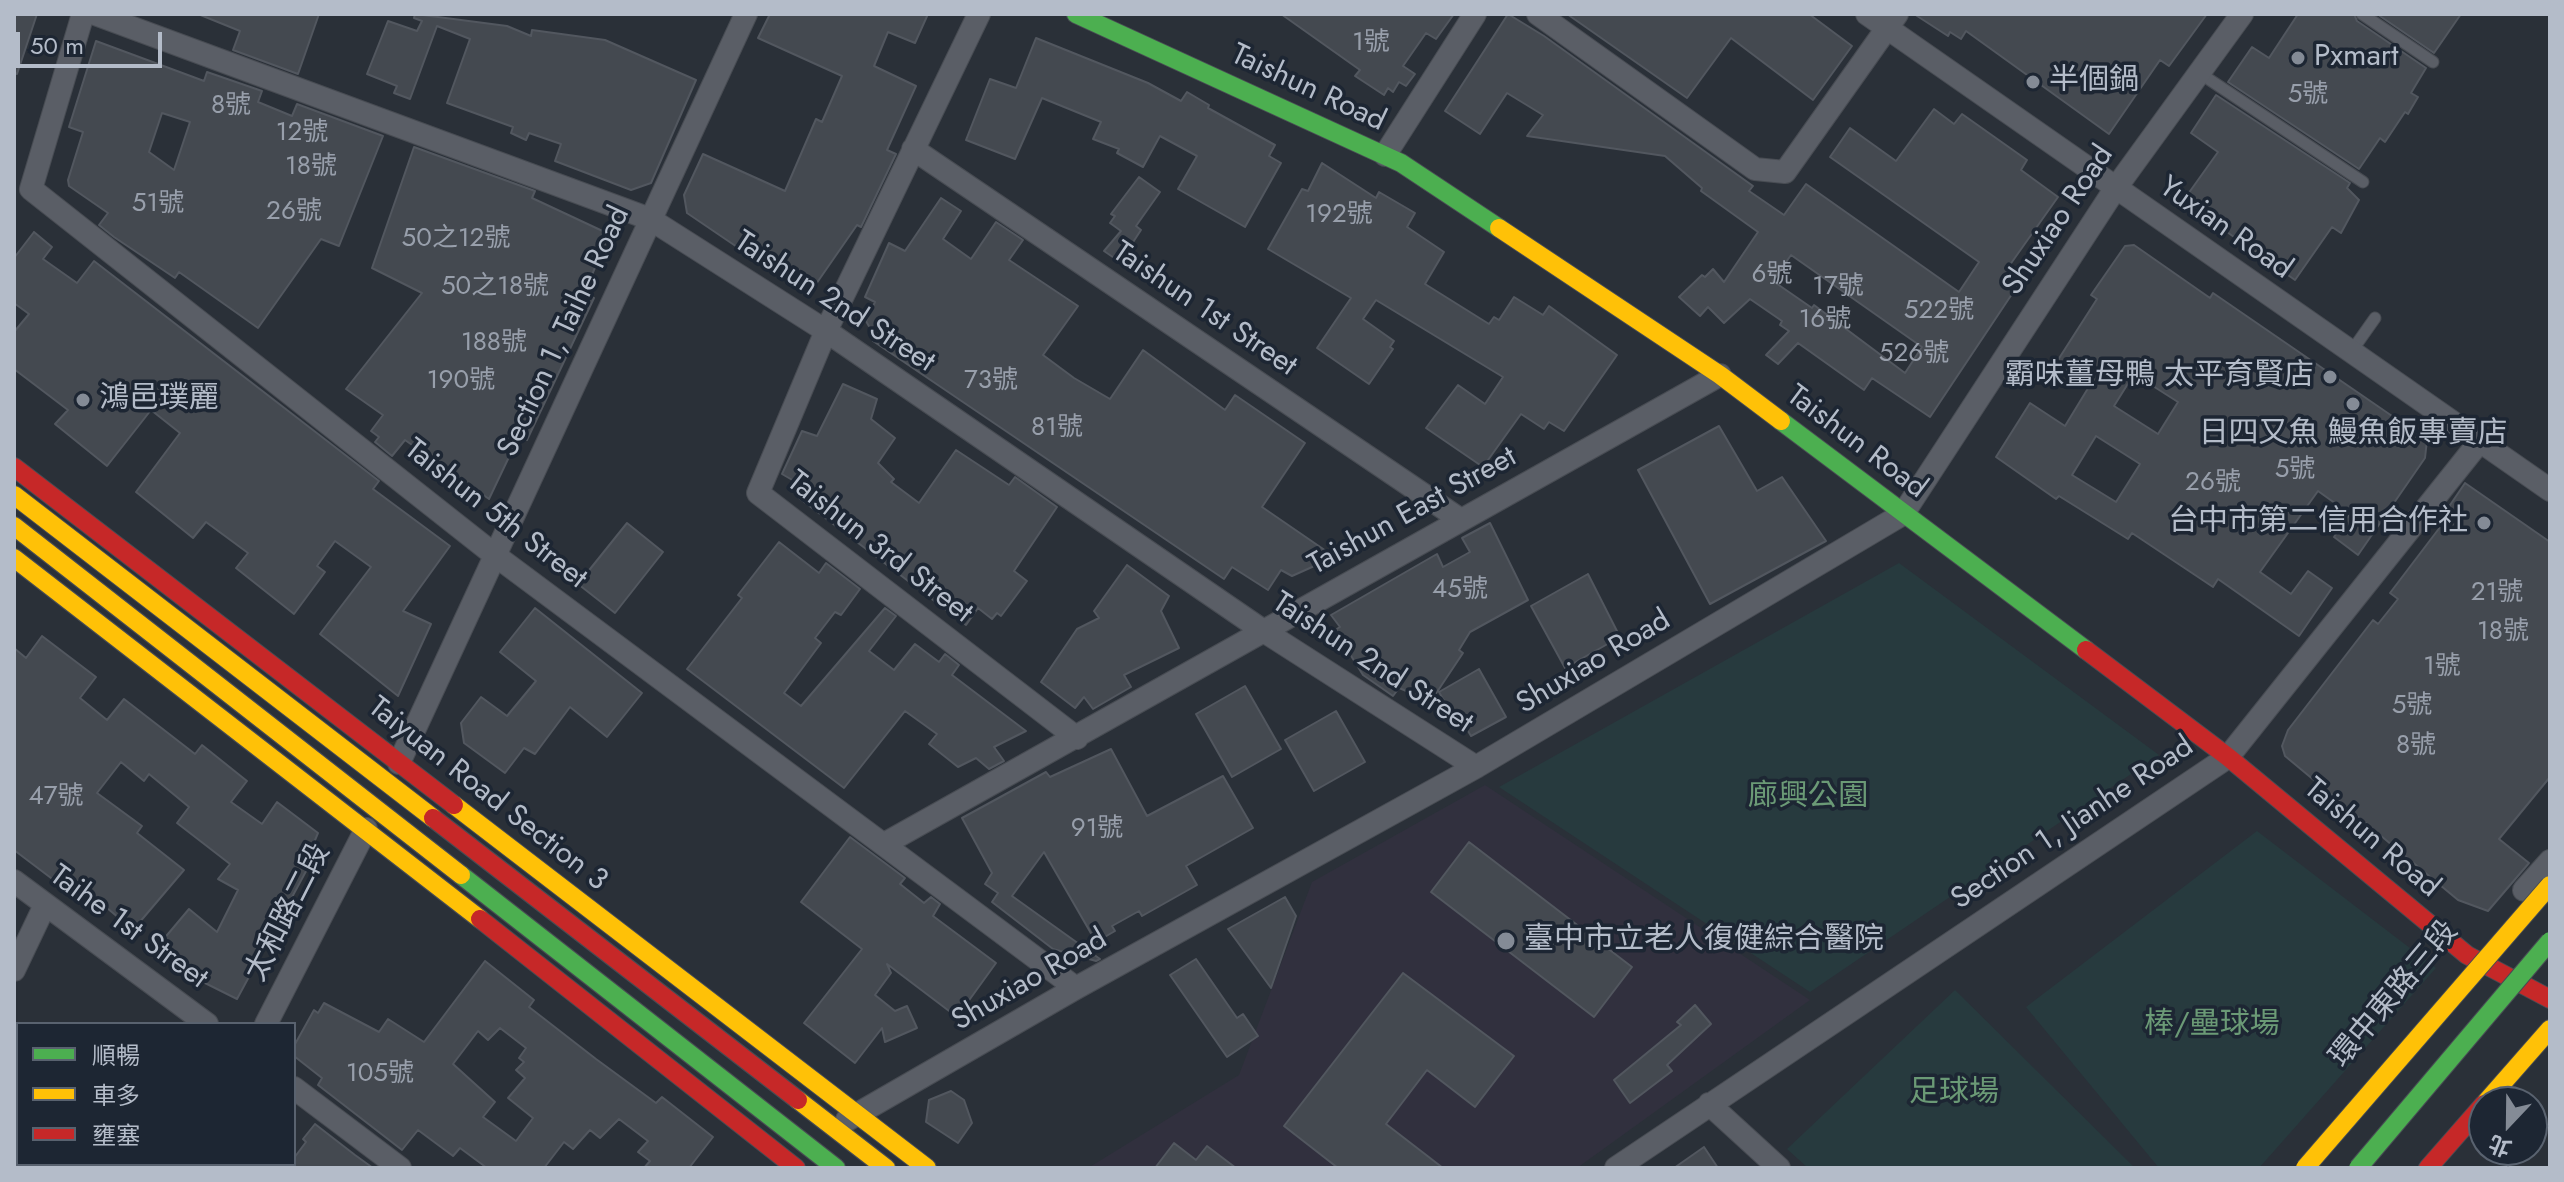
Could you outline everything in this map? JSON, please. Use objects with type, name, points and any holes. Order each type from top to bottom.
[{"type":"main road","name":"Taishun Road","points":[[1076,14],[1385,155],[1720,375],[2228,757],[2467,955],[2550,999]]},
{"type":"main road","name":"Taiyuan Road Section 3","points":[[14,467],[927,1168]]},
{"type":"main road","name":"Taiyuan Road Section 3","points":[[14,495],[886,1168]]},
{"type":"main road","points":[[14,526],[836,1168]]},
{"type":"main road","points":[[14,558],[366,829],[797,1168]]},
{"type":"main road","points":[[2305,1168],[2550,885]]},
{"type":"main road","points":[[2358,1168],[2550,941]]},
{"type":"main road","points":[[2540,1009],[2550,982]]},
{"type":"main road","points":[[2500,1086],[2550,1029]]},
{"type":"main road","points":[[2428,1168],[2468,1122]]},
{"type":"street","name":"Taishun 5th Street","points":[[83,14],[31,189],[496,556],[886,843],[1076,988]]},
{"type":"street","name":"Taishun 2nd Street","points":[[95,14],[650,219],[826,331],[1262,630],[1476,767]]},
{"type":"street","name":"Section 1, Taihe Road","points":[[399,763],[746,14]]},
{"type":"street","name":"Taishun 3rd Street","points":[[979,14],[826,331],[758,493],[1077,738]]},
{"type":"street","points":[[1385,155],[1475,14]]},
{"type":"street","points":[[1538,14],[1755,169],[1785,172],[1892,21]]},
{"type":"street","name":"Yuxian Road","points":[[1867,14],[1892,21],[2115,189],[2550,490]]},
{"type":"street","name":"Shuxiao Road","points":[[797,1168],[834,1129],[857,1114],[1076,988],[1476,767],[1903,514],[2115,189],[2242,14]]},
{"type":"street","name":"Taishun 1st Street","points":[[913,149],[1461,520]]},
{"type":"street","name":"Taishun East Street","points":[[886,843],[1720,375]]},
{"type":"street","name":"Section 1, Jianhe Road","points":[[1616,1168],[2228,757],[2480,441]]},
{"type":"street","name":"太和路二段","points":[[267,1022],[366,829]]},
{"type":"street","name":"環中東路三段","points":[[2286,1168],[2550,861]]},
{"type":"street","name":"Taihe 1st Street","points":[[14,881],[204,1022]]},
{"type":"street","points":[[14,970],[45,905]]},
{"type":"street","points":[[2322,1168],[2550,912]]},
{"type":"street","points":[[2412,1168],[2540,1009]]},
{"type":"street","points":[[2517,1086],[2550,1049]]},
{"type":"street","points":[[296,1090],[400,1168]]},
{"type":"street","points":[[1709,1104],[1779,1168]]},
{"type":"street","points":[[2445,1168],[2468,1141]]},
{"type":"lane","points":[[2362,14],[2433,62]]},
{"type":"lane","points":[[2198,72],[2363,182]]},
{"type":"lane","points":[[2351,352],[2375,318]]},
{"type":"shaded area","name":"臺中市立老人復健綜合醫院","points":[[1485,785],[1810,1000],[1577,1168],[1088,1168],[1239,1075],[1312,882]]},
{"type":"green space","name":"廊興公園","points":[[1899,563],[2159,755],[1810,992],[1499,787]]},
{"type":"green space","name":"棒/壘球場","points":[[2257,831],[2436,968],[2259,1168],[2159,1168],[2026,1007]]},
{"type":"green space","name":"足球場","points":[[1955,990],[2135,1168],[1808,1168],[1787,1149]]},
{"type":"building","points":[[14,14],[37,14],[17,74],[14,73]]},
{"type":"building","points":[[198,14],[319,14],[298,74],[233,50],[240,31]]},
{"type":"building","points":[[415,14],[507,26],[531,36],[532,30],[605,40],[696,80],[651,183],[631,190],[555,161],[561,144],[529,133],[526,140],[511,133],[513,127],[447,103],[470,39],[437,26],[410,99],[394,93],[397,86],[367,74],[388,21],[417,31],[422,21],[414,18]]},
{"type":"building","points":[[770,14],[928,14],[915,43],[888,32],[874,66],[916,86],[887,150],[896,154],[861,227],[857,225],[814,287],[770,258],[765,266],[687,213],[684,195],[703,154],[785,191],[816,119],[822,122],[842,76],[758,38]]},
{"type":"building","points":[[1281,14],[1454,14],[1436,39],[1426,33],[1403,66],[1415,74],[1406,86],[1399,82],[1393,92],[1388,88],[1384,95],[1355,76],[1360,70]]},
{"type":"building","points":[[1508,14],[1544,36],[1753,186],[1749,191],[1784,215],[1806,184],[1959,292],[1979,262],[1830,157],[1850,128],[1896,161],[1934,109],[1954,124],[1962,114],[2027,160],[2021,170],[2058,197],[2007,269],[2022,279],[1930,417],[1872,378],[1864,390],[1798,343],[1778,364],[1766,355],[1789,331],[1780,325],[1782,321],[1750,299],[1724,323],[1708,307],[1700,316],[1679,297],[1713,269],[1724,282],[1758,232],[1701,191],[1702,188],[1665,156],[1527,136],[1543,115],[1507,93],[1480,134],[1445,111]],"holes":[[[1791,255],[1922,347],[1905,373],[1814,305],[1812,308],[1773,281]]]},
{"type":"building","points":[[1567,14],[1809,14],[1852,46],[1813,100],[1731,38],[1687,98]]},
{"type":"building","points":[[1914,14],[2207,14],[2169,66],[2160,60],[2109,134],[1966,31],[1961,39],[1950,32],[1948,36]]},
{"type":"building","points":[[2298,14],[2354,14],[2357,21],[2426,68],[2411,93],[2418,97],[2408,114],[2405,112],[2385,142],[2380,138],[2359,169],[2228,82],[2252,47],[2269,58]]},
{"type":"building","points":[[2377,14],[2461,14],[2434,53]]},
{"type":"building","points":[[1036,38],[1148,83],[1181,101],[1187,92],[1209,105],[1208,108],[1275,145],[1269,156],[1281,163],[1245,227],[1178,189],[1197,156],[1160,136],[1143,167],[1117,153],[1119,149],[1093,139],[1101,122],[1042,98],[1015,159],[966,140],[990,79],[1016,88]]},
{"type":"building","points":[[96,41],[204,81],[207,72],[262,91],[258,102],[292,116],[297,104],[383,136],[339,246],[321,239],[258,328],[179,272],[175,278],[99,225],[108,213],[69,186],[68,180],[83,132],[69,127]],"holes":[[[162,113],[190,122],[174,170],[149,152]]]},
{"type":"building","points":[[2216,95],[2350,183],[2347,188],[2359,200],[2341,233],[2332,227],[2295,280],[2183,201],[2218,152],[2191,133]]},
{"type":"building","points":[[414,147],[535,191],[532,198],[609,234],[584,294],[594,298],[527,440],[519,436],[489,499],[405,440],[392,456],[375,442],[379,437],[371,431],[383,415],[346,389],[422,293],[372,268]]},
{"type":"building","points":[[1322,163],[1376,198],[1379,192],[1415,213],[1407,227],[1444,252],[1425,284],[1489,324],[1494,317],[1499,320],[1514,297],[1543,315],[1549,306],[1617,355],[1564,431],[1549,422],[1544,429],[1521,414],[1483,467],[1426,428],[1458,385],[1485,404],[1503,377],[1376,300],[1363,319],[1394,341],[1390,347],[1393,349],[1369,384],[1317,348],[1351,298],[1268,249],[1302,189],[1308,191]]},
{"type":"building","points":[[1139,177],[1160,192],[1136,226],[1141,230],[1120,262],[1104,251],[1121,231],[1110,223],[1115,216],[1111,214]]},
{"type":"building","points":[[941,198],[961,211],[943,239],[971,259],[996,222],[1023,240],[1009,260],[1078,306],[1043,355],[1074,378],[1110,399],[1143,350],[1225,410],[1235,395],[1305,443],[1262,507],[1329,553],[1321,563],[1292,576],[1281,570],[1268,590],[1232,567],[1224,579],[873,341],[875,337],[866,321],[875,302],[865,297],[889,243],[905,251]]},
{"type":"building","points":[[34,232],[52,247],[43,259],[77,283],[94,261],[379,481],[373,489],[450,546],[403,611],[431,624],[398,696],[320,634],[371,567],[335,541],[317,566],[325,572],[294,614],[236,568],[248,553],[206,522],[193,538],[136,492],[180,433],[151,410],[107,466],[55,424],[68,410],[14,369],[14,332],[29,314],[14,303],[14,258]]},
{"type":"building","points":[[2134,245],[2210,298],[2213,293],[2427,440],[2425,458],[2358,555],[2334,537],[2350,514],[2318,491],[2260,572],[2291,594],[2308,571],[2332,588],[2299,636],[2218,579],[2213,587],[2132,533],[2128,539],[2059,496],[2056,499],[1996,457],[2030,403],[2065,426],[2090,385],[2056,363],[2097,299],[2091,295],[2125,246]],"holes":[[[2134,374],[2178,402],[2158,434],[2114,406]],[[2096,436],[2140,464],[2116,502],[2072,475]]]},
{"type":"building","points":[[843,384],[877,399],[871,419],[895,438],[878,463],[894,479],[891,482],[919,503],[956,450],[1009,485],[1015,477],[1057,507],[1014,571],[1027,581],[1001,616],[997,613],[992,619],[978,608],[966,625],[799,498],[806,488],[782,474],[802,431],[817,436]]},
{"type":"building","points":[[1719,426],[1757,491],[1782,477],[1826,541],[1710,604],[1638,470]]},
{"type":"building","points":[[2465,483],[2550,542],[2550,777],[2499,839],[2529,863],[2488,911],[2458,900],[2285,756],[2282,746],[2288,730],[2373,620],[2378,624],[2398,599],[2390,593],[2450,514],[2446,511]]},
{"type":"building","points":[[627,523],[663,552],[615,613],[578,584]]},
{"type":"building","points":[[1490,523],[1528,600],[1470,632],[1459,650],[1463,653],[1431,701],[1399,688],[1393,696],[1363,675],[1335,630],[1340,627],[1331,615],[1437,554],[1443,567],[1470,552],[1462,538]]},
{"type":"building","points":[[779,542],[819,573],[826,563],[860,589],[841,615],[835,612],[815,638],[821,643],[784,693],[801,706],[885,608],[896,616],[869,651],[894,670],[915,644],[939,662],[945,654],[959,665],[952,675],[1026,731],[994,747],[1004,761],[989,769],[976,758],[958,767],[929,744],[937,734],[905,711],[844,788],[687,669],[742,598],[738,595]]},
{"type":"building","points":[[1127,565],[1169,596],[1161,611],[1179,648],[1124,675],[1131,687],[1093,709],[1084,697],[1075,708],[1041,682],[1077,629],[1099,618],[1094,611]]},
{"type":"building","points":[[1588,574],[1620,637],[1565,668],[1531,606]]},
{"type":"building","points":[[535,608],[642,693],[607,737],[570,707],[535,754],[524,748],[505,773],[464,743],[461,723],[481,697],[507,716],[536,681],[500,652]]},
{"type":"building","points":[[42,636],[96,677],[80,698],[107,720],[124,699],[195,754],[202,745],[247,781],[231,802],[262,824],[277,802],[318,833],[307,859],[311,862],[237,999],[191,976],[157,947],[189,909],[217,932],[238,890],[218,879],[230,864],[177,823],[189,807],[149,774],[144,781],[121,762],[97,793],[142,826],[137,833],[184,870],[133,930],[87,891],[80,900],[14,850],[14,648],[26,658]]},
{"type":"building","points":[[1479,669],[1506,717],[1471,736],[1462,721],[1457,724],[1439,692]]},
{"type":"building","points":[[1245,686],[1281,749],[1232,777],[1196,714]]},
{"type":"building","points":[[1336,711],[1365,762],[1314,791],[1285,740]]},
{"type":"building","points":[[1111,749],[1147,816],[1223,776],[1253,828],[1186,866],[1197,885],[1142,916],[1139,911],[1112,926],[1115,931],[1096,942],[1044,852],[1012,896],[1100,959],[1096,961],[1053,949],[992,902],[998,893],[985,884],[992,873],[962,818],[1046,772],[1050,777]]},
{"type":"building","points":[[850,837],[905,878],[900,884],[924,903],[931,897],[940,904],[933,916],[996,963],[957,1017],[887,964],[891,973],[875,995],[895,1011],[907,1006],[917,1028],[885,1042],[882,1028],[855,1063],[804,1023],[862,949],[801,902]]},
{"type":"building","points":[[1469,842],[1632,967],[1594,1017],[1431,892]]},
{"type":"building","points":[[1285,897],[1296,916],[1271,988],[1228,929]]},
{"type":"building","points":[[1196,959],[1237,1018],[1243,1014],[1258,1036],[1227,1057],[1170,975]]},
{"type":"building","points":[[485,961],[534,1000],[529,1007],[596,1059],[656,1103],[662,1097],[713,1137],[689,1168],[644,1168],[650,1161],[638,1152],[648,1141],[619,1119],[600,1138],[590,1130],[573,1149],[564,1142],[544,1168],[487,1168],[460,1148],[453,1156],[418,1130],[402,1150],[318,1085],[322,1078],[296,1058],[296,1042],[314,1010],[318,1013],[324,1003],[379,1032],[388,1019],[424,1042]],"holes":[[[500,1028],[526,1048],[519,1058],[524,1062],[516,1070],[525,1078],[508,1098],[533,1118],[516,1141],[483,1117],[495,1102],[453,1064],[478,1031],[488,1040]]]},
{"type":"building","points":[[1403,973],[1514,1056],[1475,1107],[1427,1070],[1386,1124],[1443,1168],[1338,1168],[1284,1126]]},
{"type":"building","points":[[1695,1005],[1711,1024],[1667,1065],[1672,1071],[1630,1103],[1614,1080],[1681,1025],[1677,1022]]},
{"type":"building","points":[[951,1091],[964,1100],[972,1123],[958,1143],[926,1122],[929,1100]]},
{"type":"building","points":[[315,1124],[373,1168],[286,1168],[296,1166],[296,1155],[306,1142],[303,1139]]},
{"type":"building","points":[[1174,1143],[1196,1160],[1207,1146],[1236,1168],[1155,1168]]},
{"type":"building","points":[[1704,1147],[1718,1168],[1674,1168]]},
{"type":"traffic: fast","points":[[1076,14],[1401,163],[1499,228]]},
{"type":"traffic: fast","points":[[1781,421],[2086,650]]},
{"type":"traffic: fast","points":[[461,875],[836,1168]]},
{"type":"traffic: fast","points":[[2358,1168],[2550,941]]},
{"type":"traffic: slow","points":[[1499,228],[1720,375],[1781,421]]},
{"type":"traffic: slow","points":[[14,495],[433,818]]},
{"type":"traffic: slow","points":[[14,526],[461,875]]},
{"type":"traffic: slow","points":[[14,558],[480,919]]},
{"type":"traffic: slow","points":[[454,805],[927,1168]]},
{"type":"traffic: slow","points":[[2305,1168],[2550,885]]},
{"type":"traffic: slow","points":[[2500,1086],[2550,1029]]},
{"type":"traffic: slow","points":[[798,1100],[886,1168]]},
{"type":"traffic: jam","points":[[14,467],[454,805]]},
{"type":"traffic: jam","points":[[2086,650],[2228,757],[2467,955],[2550,999]]},
{"type":"traffic: jam","points":[[433,818],[798,1100]]},
{"type":"traffic: jam","points":[[480,919],[796,1168]]},
{"type":"traffic: jam","points":[[2428,1168],[2468,1122]]},
{"type":"place","name":"Pxmart","points":[[2298,58]]},
{"type":"place","name":"半個鍋","points":[[2033,82]]},
{"type":"place","name":"霸味薑母鴨 太平育賢店","points":[[2330,377]]},
{"type":"place","name":"鴻邑璞麗","points":[[83,400]]},
{"type":"place","name":"日四又魚 鰻魚飯專賣店","points":[[2353,404]]},
{"type":"place","name":"台中市第二信用合作社","points":[[2484,523]]},
{"type":"place","name":"臺中市立老人復健綜合醫院","points":[[1506,941]]}]
